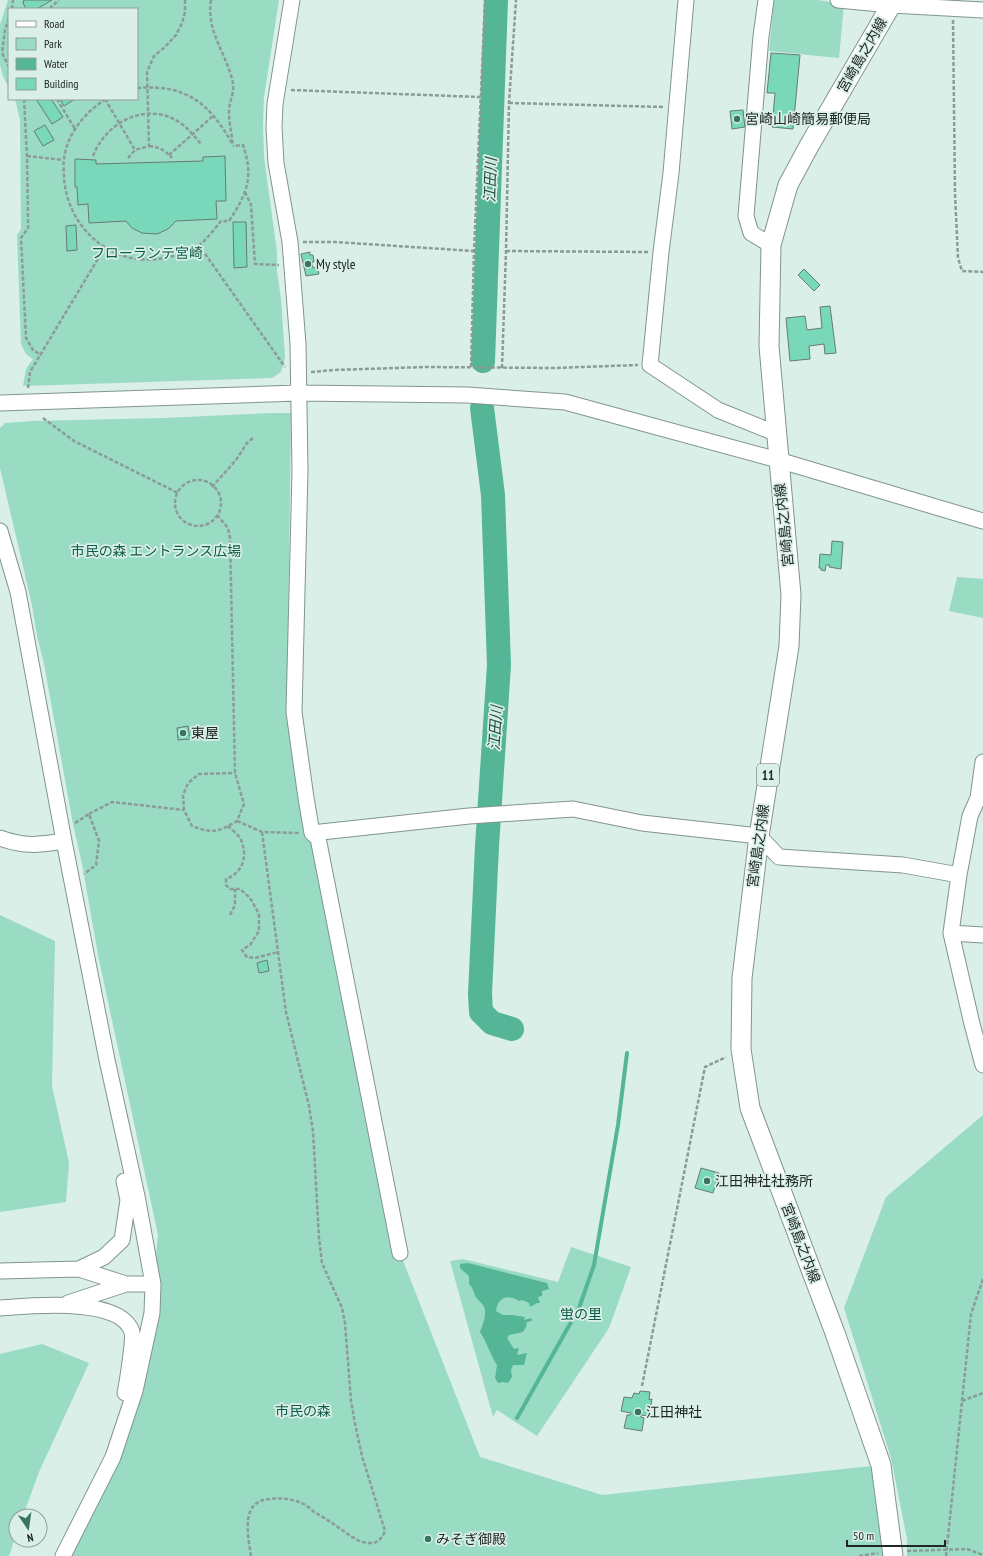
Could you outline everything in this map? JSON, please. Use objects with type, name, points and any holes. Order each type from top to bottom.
[{"type":"main road","name":"宮崎島之内線","points":[[892,3],[809,146],[788,186],[771,245],[769,346],[775,433],[791,595],[789,646],[758,836],[742,978],[741,1050],[750,1108],[835,1333],[881,1465],[892,1554]]},
{"type":"street","points":[[292,0],[277,89],[274,127],[276,163],[290,242],[298,344],[292,371],[298,393],[300,471],[294,712],[312,833],[318,838],[400,1253]]},
{"type":"street","points":[[686,0],[671,173],[661,252],[650,365],[718,410],[775,433]]},
{"type":"street","points":[[766,0],[761,36],[746,216],[751,232],[771,245]]},
{"type":"street","points":[[838,0],[983,10]]},
{"type":"street","points":[[0,403],[298,393],[467,395],[565,402],[778,460],[983,521]]},
{"type":"street","points":[[0,531],[18,592],[64,841],[107,1060],[137,1196],[153,1284],[152,1313],[135,1391],[113,1457],[63,1556]]},
{"type":"street","points":[[983,762],[978,798],[970,816],[959,876],[951,933],[983,1065]]},
{"type":"street","points":[[312,833],[469,816],[573,809],[642,823],[758,836],[779,857],[904,865],[959,876]]},
{"type":"street","points":[[0,838],[11,842],[32,846],[64,841]]},
{"type":"street","points":[[951,933],[983,935]]},
{"type":"street","points":[[79,1269],[104,1257],[122,1240],[128,1200],[120,1163],[126,1145]]},
{"type":"street","points":[[0,1271],[79,1269],[126,1284],[153,1284]]},
{"type":"street","points":[[0,1282],[11,1278],[19,1271]]},
{"type":"street","points":[[63,1305],[126,1284]]},
{"type":"street","points":[[0,1301],[21,1306],[63,1305],[103,1309],[122,1318],[132,1332],[127,1381],[116,1430],[113,1457]]},
{"type":"path","points":[[51,8],[58,0]]},
{"type":"path","points":[[150,146],[147,72],[154,56],[176,35],[182,23],[185,12],[185,0]]},
{"type":"path","points":[[211,0],[209,12],[214,34],[233,84],[234,91],[229,111],[233,146]]},
{"type":"path","points":[[471,367],[474,251],[485,0]]},
{"type":"path","points":[[502,368],[509,103],[516,0]]},
{"type":"path","points":[[953,9],[955,194],[958,258],[962,271],[983,272]]},
{"type":"path","points":[[7,30],[2,53],[8,65]]},
{"type":"path","points":[[138,88],[148,87],[170,89],[189,96],[203,105],[221,125],[233,146]]},
{"type":"path","points":[[277,89],[348,93],[480,97]]},
{"type":"path","points":[[24,100],[28,156],[28,228],[21,238],[24,316],[26,338],[32,350],[41,355]]},
{"type":"path","points":[[58,100],[75,129]]},
{"type":"path","points":[[104,100],[93,108],[75,129],[69,141],[64,160],[65,187],[75,216],[92,238],[117,254],[133,258],[152,260],[172,256],[192,249],[206,240],[221,221],[229,221],[240,204],[245,192],[249,170],[248,160],[243,145],[233,146]]},
{"type":"path","points":[[106,100],[135,150]]},
{"type":"path","points":[[509,103],[677,107]]},
{"type":"path","points":[[93,156],[97,146],[112,128],[119,123],[148,114],[165,116],[179,122],[193,134],[201,144]]},
{"type":"path","points":[[128,158],[135,150],[150,146],[158,147],[170,156],[213,116]]},
{"type":"path","points":[[28,156],[64,160]]},
{"type":"path","points":[[245,192],[251,204],[255,264],[281,265]]},
{"type":"path","points":[[290,242],[335,242],[474,251]]},
{"type":"path","points":[[198,244],[292,371],[471,367],[554,368],[650,365]]},
{"type":"path","points":[[28,389],[30,372],[105,247]]},
{"type":"path","points":[[506,251],[661,252]]},
{"type":"path","points":[[44,418],[74,441],[178,493]]},
{"type":"path","points":[[212,487],[236,460],[247,443],[254,437]]},
{"type":"path","points":[[201,480],[212,487],[218,495],[220,500],[219,512],[212,521],[202,525],[189,524],[178,516],[175,503],[175,497],[178,493],[185,483],[201,480]]},
{"type":"path","points":[[217,515],[228,528],[230,538],[235,773],[244,804],[237,821],[222,830],[206,832],[192,826],[184,810],[183,795],[188,783],[199,774],[235,773]]},
{"type":"path","points":[[73,824],[112,802],[184,810]]},
{"type":"path","points":[[84,874],[96,865],[99,841],[89,814]]},
{"type":"path","points":[[237,821],[262,832],[312,833]]},
{"type":"path","points":[[228,826],[241,838],[244,853],[241,869],[226,879],[226,885],[230,889],[240,890],[250,898],[258,914],[259,931],[250,945],[242,950],[247,957],[255,958],[278,952]]},
{"type":"path","points":[[251,1556],[248,1535],[248,1520],[251,1508],[256,1502],[266,1499],[283,1498],[300,1502],[357,1540],[370,1544],[381,1539],[385,1532],[362,1456],[355,1424],[351,1401],[345,1323],[342,1308],[322,1263],[319,1238],[313,1131],[310,1112],[286,1012],[262,832]]},
{"type":"path","points":[[230,915],[235,905],[235,889]]},
{"type":"path","points":[[642,1386],[705,1066],[741,1050]]},
{"type":"path","points":[[946,1556],[971,1314],[983,1279]]},
{"type":"path","points":[[962,1400],[983,1393]]},
{"type":"path","points":[[892,1554],[946,1549],[967,1549],[983,1555]]},
{"type":"green space","name":"フローランテ宮崎","points":[[8,0],[279,0],[264,97],[263,124],[264,157],[277,252],[277,271],[281,299],[285,358],[281,372],[272,378],[23,386],[26,369],[33,359],[26,354],[21,344],[17,235],[21,229],[20,120],[15,100],[138,100],[138,8],[8,8],[8,86],[0,65],[0,25]]},
{"type":"green space","points":[[774,0],[818,0],[844,4],[839,58],[769,51]]},
{"type":"green space","name":"市民の森 エントランス広場","points":[[291,413],[287,713],[400,1253],[480,1457],[602,1495],[881,1465],[893,1556],[63,1556],[113,1457],[153,1284],[158,1235],[98,955],[32,605],[0,468],[0,428],[5,423],[32,421],[163,418]]},
{"type":"green space","points":[[957,577],[983,579],[983,618],[949,611]]},
{"type":"green space","points":[[0,915],[55,941],[52,1086],[69,1163],[66,1202],[0,1212]]},
{"type":"green space","points":[[983,1115],[983,1556],[907,1556],[907,1539],[891,1458],[844,1308],[886,1197]]},
{"type":"green space","name":"蛍の里","points":[[571,1247],[631,1267],[609,1328],[537,1436],[497,1410],[493,1417],[450,1261],[463,1259],[558,1282]]},
{"type":"green space","points":[[42,1344],[89,1363],[39,1472],[26,1508],[8,1508],[8,1548],[12,1548],[9,1556],[0,1556],[0,1354]]},
{"type":"water","points":[[468,1263],[547,1283],[549,1289],[542,1291],[542,1296],[538,1297],[540,1303],[530,1307],[529,1303],[507,1297],[501,1300],[497,1306],[496,1311],[503,1315],[525,1317],[524,1320],[531,1318],[532,1321],[527,1322],[523,1332],[509,1335],[507,1338],[514,1349],[519,1348],[517,1355],[527,1353],[524,1365],[513,1365],[511,1370],[512,1377],[508,1383],[498,1383],[495,1378],[497,1365],[480,1332],[485,1311],[483,1305],[476,1298],[469,1284],[469,1276],[460,1268],[460,1264]]},
{"type":"building","points":[[24,0],[52,0],[39,8],[26,8],[23,3]]},
{"type":"building","points":[[771,53],[800,55],[793,129],[772,127],[775,93],[767,93]]},
{"type":"building","points":[[37,100],[52,100],[63,117],[52,124]]},
{"type":"building","points":[[61,100],[73,100],[64,106]]},
{"type":"building","name":"宮崎山崎簡易郵便局","points":[[743,110],[745,127],[732,129],[730,111]]},
{"type":"building","points":[[45,125],[54,140],[43,146],[34,131]]},
{"type":"building","points":[[225,156],[226,201],[216,201],[217,219],[176,221],[168,229],[157,234],[142,233],[132,228],[126,221],[89,223],[88,204],[78,205],[77,187],[75,187],[75,159],[96,160],[96,164],[203,161],[203,157]]},
{"type":"building","points":[[233,222],[246,222],[247,267],[234,268]]},
{"type":"building","points":[[76,225],[77,250],[67,251],[66,226]]},
{"type":"building","name":"My style","points":[[310,252],[310,255],[313,255],[313,268],[317,267],[319,274],[306,276],[301,254]]},
{"type":"building","points":[[804,269],[820,285],[814,291],[798,275]]},
{"type":"building","points":[[830,306],[836,353],[825,354],[824,344],[809,346],[810,359],[790,361],[786,318],[805,316],[807,330],[822,328],[820,307]]},
{"type":"building","points":[[832,541],[843,542],[841,569],[826,565],[825,571],[821,570],[821,568],[819,568],[820,554],[831,555]]},
{"type":"building","name":"東屋","points":[[188,726],[190,739],[178,740],[177,728]]},
{"type":"building","points":[[267,960],[269,971],[259,973],[257,963]]},
{"type":"building","name":"江田神社社務所","points":[[701,1168],[719,1173],[713,1193],[695,1188]]},
{"type":"building","name":"江田神社","points":[[640,1391],[650,1392],[649,1400],[652,1399],[649,1416],[641,1415],[641,1417],[644,1418],[642,1431],[624,1428],[627,1415],[630,1415],[631,1413],[621,1411],[624,1397],[632,1398],[634,1393],[639,1394]]},
{"type":"waterway","name":"江田川","points":[[483,361],[496,0]]},
{"type":"waterway","name":"江田川","points":[[482,408],[493,495],[499,665],[487,846],[480,994],[481,1012],[492,1023],[512,1029]]},
{"type":"waterway","points":[[517,1418],[579,1308],[594,1265],[618,1125],[627,1053]]},
{"type":"place","name":"宮崎山崎簡易郵便局","points":[[737,119]]},
{"type":"place","name":"My style","points":[[308,264]]},
{"type":"place","name":"東屋","points":[[183,733]]},
{"type":"place","name":"江田神社社務所","points":[[707,1181]]},
{"type":"place","name":"江田神社","points":[[638,1412]]},
{"type":"place","name":"みそぎ御殿","points":[[428,1539]]},
{"type":"park label","name":"市民の森","points":[[303,1411]]}]
